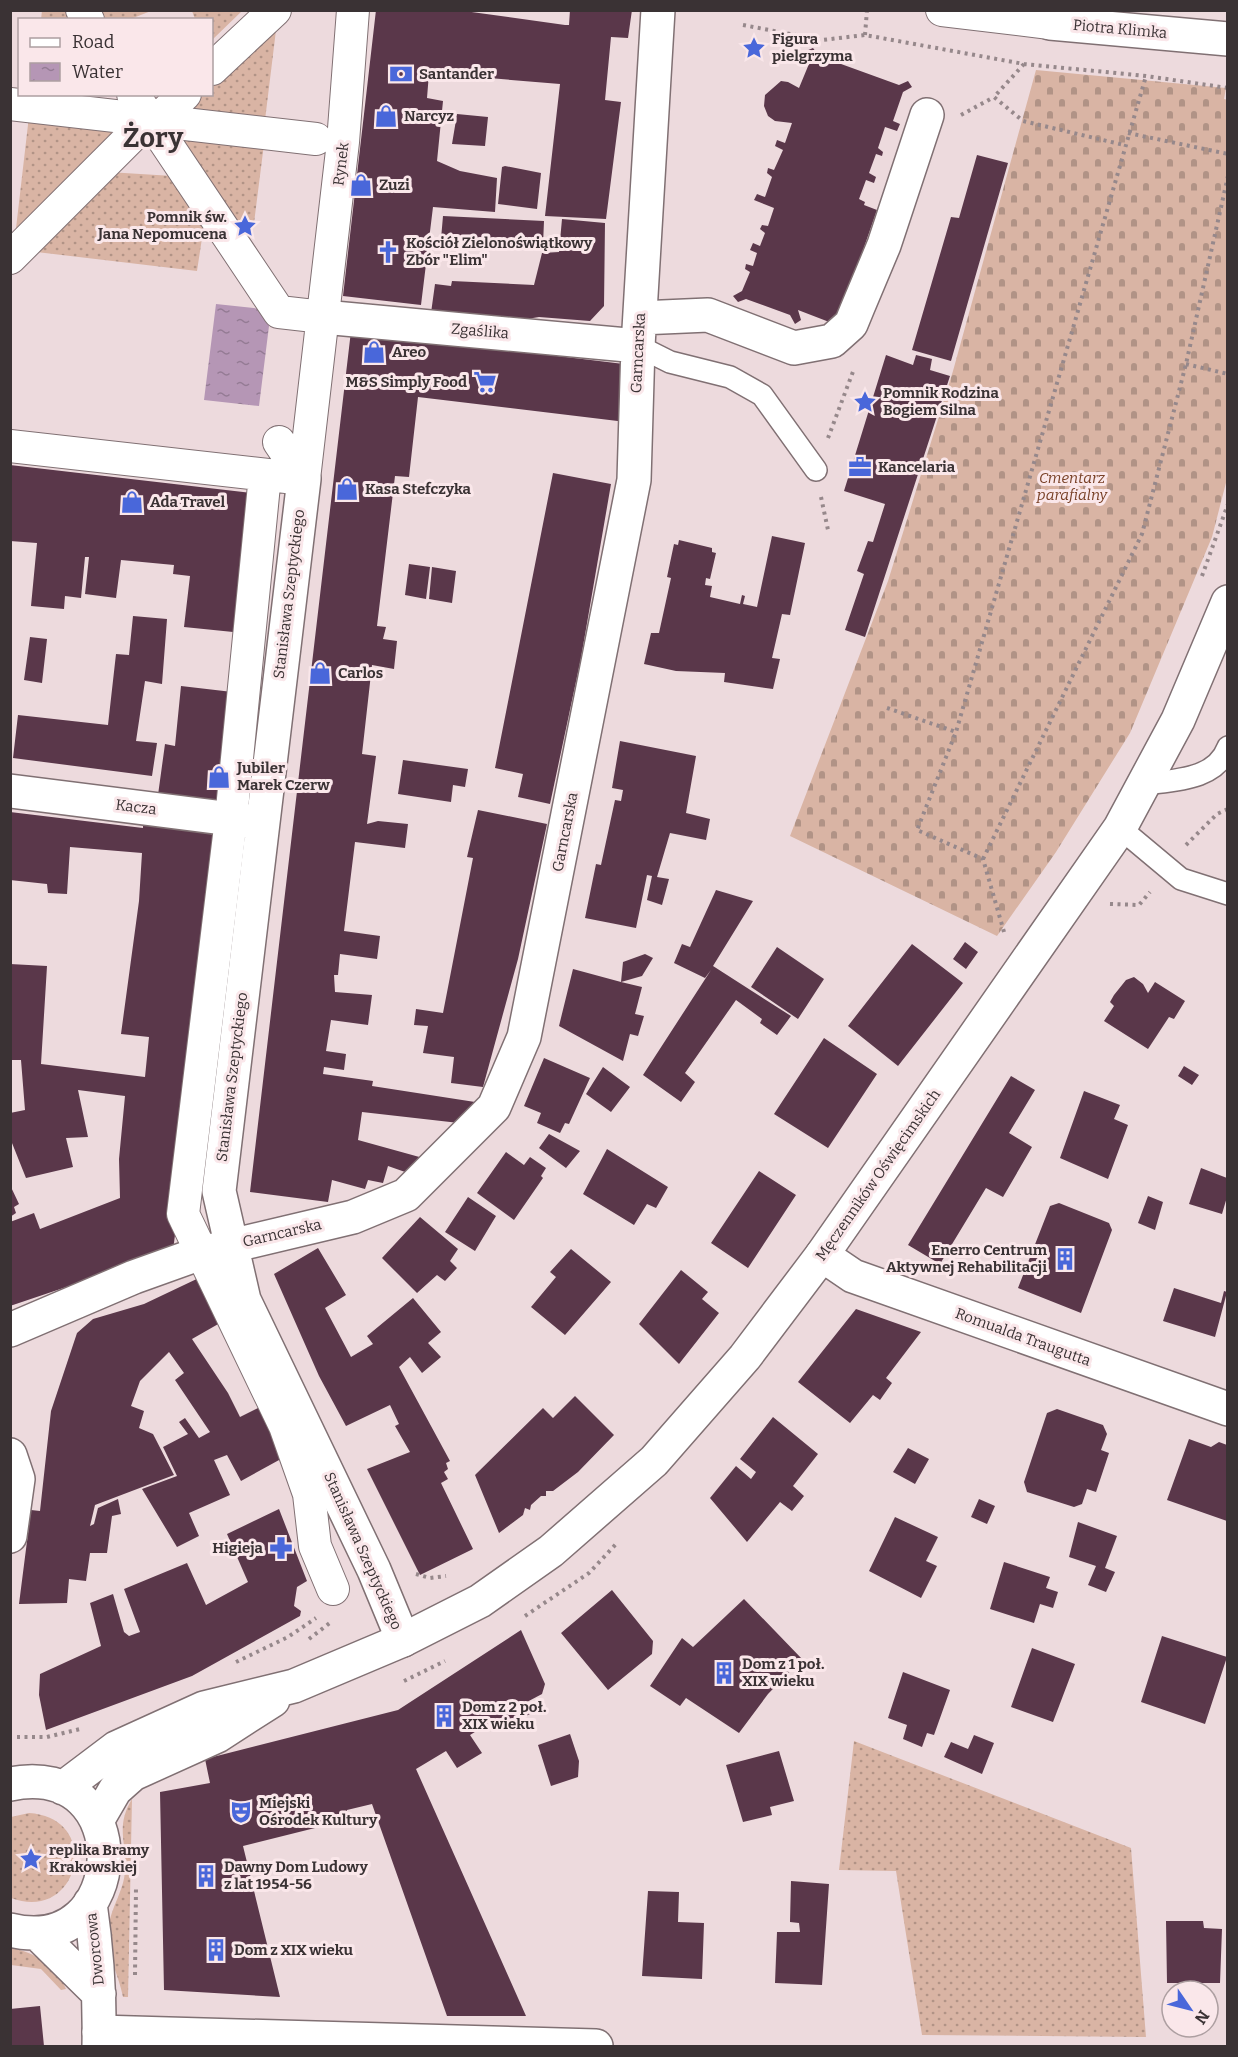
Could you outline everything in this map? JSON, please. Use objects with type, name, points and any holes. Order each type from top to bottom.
[{"type":"street","points":[[213,68],[275,10]]},
{"type":"street","name":"Rynek","points":[[304,479],[309,316],[344,142],[353,10]]},
{"type":"street","name":"Garncarska","points":[[10,1330],[134,1277],[215,1249],[353,1217],[406,1195],[494,1107],[525,1037],[634,480],[639,332],[658,10]]},
{"type":"street","name":"Piotra Klimka","points":[[942,10],[1050,23],[1227,39]]},
{"type":"street","points":[[10,258],[146,112],[180,96]]},
{"type":"street","points":[[10,104],[146,112],[316,139]]},
{"type":"street","points":[[146,112],[279,312],[309,316]]},
{"type":"street","name":"Zgaślika","points":[[309,316],[639,332],[708,315],[794,348],[832,341],[851,324],[884,245],[927,115]]},
{"type":"street","points":[[279,442],[304,479]]},
{"type":"street","points":[[10,446],[304,479]]},
{"type":"street","points":[[246,821],[265,475]]},
{"type":"street","name":"Stanisława Szeptyckiego","points":[[304,479],[246,821],[215,1249],[244,1300],[379,1581],[403,1640]]},
{"type":"street","name":"Męczenników Oświęcimskich","points":[[294,1686],[403,1640],[480,1601],[551,1551],[654,1461],[745,1357],[822,1255],[1120,828],[1178,720],[1227,602]]},
{"type":"street","name":"Kacza","points":[[10,791],[246,821]]},
{"type":"street","points":[[215,1249],[285,1426],[309,1494],[315,1546],[333,1589]]},
{"type":"street","name":"Romualda Traugutta","points":[[822,1255],[853,1276],[1227,1409]]},
{"type":"street","points":[[10,1455],[18,1479],[10,1536]]},
{"type":"street","points":[[63,1788],[116,1748],[204,1708],[294,1686]]},
{"type":"street","points":[[97,1821],[115,1790],[133,1774],[217,1736],[294,1686]]},
{"type":"street","points":[[10,1784],[37,1782],[63,1788],[76,1797],[97,1821],[106,1848],[104,1877],[90,1903],[67,1923],[24,1932]]},
{"type":"street","name":"Dworcowa","points":[[90,1903],[97,1949],[99,2039]]},
{"type":"street","name":"Dworcowa","points":[[24,1932],[99,1994]]},
{"type":"street","points":[[99,2039],[596,2046]]},
{"type":"lane","points":[[639,332],[670,362],[730,377],[762,395],[816,470]]},
{"type":"lane","points":[[1145,784],[1189,778],[1211,769],[1223,760],[1227,747]]},
{"type":"lane","points":[[1120,828],[1181,879],[1227,894]]},
{"type":"path","points":[[865,35],[867,10]]},
{"type":"path","points":[[743,25],[822,40],[865,35],[1024,64],[1146,76],[1227,88]]},
{"type":"path","points":[[1024,64],[994,97],[1023,121],[1125,146]]},
{"type":"path","points":[[983,859],[917,830],[956,732],[1146,76]]},
{"type":"path","points":[[1128,132],[1227,153]]},
{"type":"path","points":[[1013,929],[1006,939],[983,859],[1142,534],[1186,364],[1227,176]]},
{"type":"path","points":[[828,530],[816,470],[859,359]]},
{"type":"path","points":[[1186,364],[1227,374]]},
{"type":"path","points":[[1199,586],[1227,504]]},
{"type":"path","points":[[887,708],[956,732]]},
{"type":"path","points":[[1182,849],[1217,814],[1227,808]]},
{"type":"path","points":[[1105,904],[1139,905],[1155,887]]},
{"type":"path","points":[[379,1581],[409,1567],[417,1576],[442,1578],[452,1573]]},
{"type":"path","points":[[304,1642],[332,1621]]},
{"type":"path","points":[[135,1981],[136,1886]]},
{"type":"green space","points":[[42,10],[68,11],[73,18],[41,18]]},
{"type":"green space","points":[[95,11],[151,11],[133,18],[99,18]]},
{"type":"green space","points":[[192,11],[242,11],[213,39],[213,18],[195,18]]},
{"type":"green space","points":[[277,22],[265,120],[184,111],[200,96],[213,96],[213,84]]},
{"type":"green space","name":"Cmentarz parafialny","points":[[1036,70],[1226,88],[1224,99],[1228,100],[1228,475],[1212,537],[1130,733],[1056,852],[997,936],[790,836],[888,581],[953,371]]},
{"type":"green space","points":[[29,116],[113,125],[111,141],[15,237]]},
{"type":"green space","points":[[185,132],[264,144],[254,223],[228,222],[179,142]]},
{"type":"green space","points":[[108,172],[173,176],[204,225],[197,271],[28,251]]},
{"type":"green space","points":[[854,1741],[1131,1848],[1146,2037],[922,2035],[896,1871],[839,1870]]},
{"type":"green space","points":[[132,1799],[128,1997],[123,1997],[109,1950],[108,1934],[111,1917],[124,1879],[123,1826]]},
{"type":"green space","points":[[29,1813],[53,1819],[67,1832],[74,1849],[74,1867],[66,1884],[53,1896],[34,1902],[11,1898],[11,1817]]},
{"type":"green space","points":[[11,1948],[44,1961],[57,1973],[66,1989],[61,1990],[41,1969],[11,1965]]},
{"type":"water","points":[[216,304],[271,310],[259,406],[204,400]]},
{"type":"building","points":[[376,10],[457,10],[569,25],[570,10],[632,10],[628,38],[611,37],[605,100],[621,102],[606,219],[545,216],[560,84],[429,73],[427,98],[443,101],[437,161],[460,171],[497,178],[495,212],[433,207],[421,305],[343,296]]},
{"type":"building","points":[[813,48],[819,56],[899,85],[908,81],[912,87],[903,92],[893,121],[900,124],[897,131],[885,127],[878,148],[883,152],[882,156],[876,154],[869,173],[876,177],[874,183],[866,180],[859,199],[865,202],[864,205],[877,210],[837,325],[798,310],[801,320],[795,324],[790,315],[746,299],[738,302],[733,296],[742,291],[750,272],[745,269],[746,264],[753,266],[757,253],[750,250],[753,243],[760,246],[765,233],[760,229],[762,225],[768,226],[774,208],[754,200],[757,194],[765,197],[772,177],[767,173],[768,168],[774,170],[783,150],[775,146],[777,140],[785,143],[792,123],[775,121],[768,116],[764,106],[765,95],[781,81],[799,88],[811,59],[806,51]]},
{"type":"building","points":[[457,114],[488,117],[485,146],[452,144]]},
{"type":"building","points":[[977,155],[1008,163],[951,361],[912,350],[951,217],[959,218]]},
{"type":"building","points":[[502,167],[541,173],[537,209],[498,204]]},
{"type":"building","points":[[443,216],[544,221],[543,245],[441,239]]},
{"type":"building","points":[[562,219],[605,223],[604,306],[590,321],[539,317],[515,321],[431,313],[435,284],[451,286],[452,281],[534,285],[542,253],[559,252]]},
{"type":"building","points":[[351,331],[632,365],[626,422],[418,397],[409,477],[395,476],[377,626],[386,627],[383,639],[397,641],[394,669],[372,665],[362,754],[376,756],[367,824],[378,821],[408,824],[405,848],[355,842],[344,931],[380,936],[377,959],[340,954],[338,975],[334,975],[335,992],[372,995],[368,1025],[331,1020],[326,1051],[346,1054],[344,1070],[324,1067],[323,1074],[373,1081],[372,1086],[475,1102],[459,1123],[362,1112],[358,1140],[423,1158],[408,1173],[388,1166],[383,1183],[368,1180],[365,1189],[332,1180],[328,1202],[250,1192]]},
{"type":"building","points":[[886,355],[913,365],[916,355],[932,359],[930,370],[950,376],[865,637],[845,630],[864,574],[857,571],[868,541],[873,542],[885,504],[844,491]]},
{"type":"building","points":[[10,465],[260,494],[243,633],[184,627],[190,576],[173,574],[174,565],[121,560],[116,598],[85,594],[89,557],[85,557],[81,598],[65,596],[64,609],[31,606],[37,543],[10,541]]},
{"type":"building","points":[[553,473],[611,484],[581,658],[550,804],[518,797],[523,774],[495,768]]},
{"type":"building","points":[[772,536],[805,543],[790,615],[782,614],[772,658],[780,659],[773,689],[724,682],[725,673],[676,671],[644,664],[651,633],[659,633],[671,578],[667,577],[674,544],[678,545],[679,540],[712,548],[712,552],[716,553],[710,579],[706,578],[705,585],[712,586],[710,597],[740,604],[742,595],[745,596],[743,604],[757,607]]},
{"type":"building","points":[[409,564],[430,567],[426,599],[405,595]]},
{"type":"building","points":[[432,567],[456,571],[452,603],[429,599]]},
{"type":"building","points":[[133,616],[167,619],[162,684],[145,681],[136,741],[157,743],[152,776],[13,758],[18,715],[108,725],[116,654],[129,655]]},
{"type":"building","points":[[30,637],[47,639],[42,683],[24,680]]},
{"type":"building","points":[[181,686],[241,693],[228,804],[158,795],[165,744],[175,746]]},
{"type":"building","points":[[620,741],[696,756],[686,813],[710,819],[706,840],[670,833],[657,877],[669,879],[662,905],[647,900],[652,876],[647,875],[636,928],[585,918],[596,864],[601,865],[615,800],[621,801],[623,790],[612,788]]},
{"type":"building","points":[[403,760],[468,769],[465,787],[453,785],[451,802],[398,794]]},
{"type":"building","points":[[478,810],[547,824],[518,959],[483,1087],[451,1083],[454,1057],[423,1053],[428,1026],[414,1025],[416,1009],[443,1013],[473,858],[467,857]]},
{"type":"building","points":[[10,812],[143,828],[143,824],[224,836],[173,1251],[10,1306],[10,1222],[34,1213],[40,1229],[120,1198],[119,1159],[125,1096],[78,1090],[88,1137],[66,1138],[73,1167],[26,1178],[10,1138],[10,1113],[25,1110],[21,1060],[10,1060],[10,964],[47,966],[41,1064],[145,1077],[149,1037],[121,1034],[139,901],[142,853],[70,847],[67,894],[48,893],[47,884],[10,880]]},
{"type":"building","points":[[716,890],[753,901],[713,966],[791,1016],[777,1035],[760,1023],[762,1019],[736,1000],[685,1073],[695,1082],[681,1102],[643,1075],[711,970],[705,978],[674,963],[682,944],[690,947]]},
{"type":"building","points":[[965,942],[978,952],[966,969],[953,959]]},
{"type":"building","points":[[912,944],[963,983],[898,1066],[848,1026]]},
{"type":"building","points":[[777,947],[824,979],[798,1019],[751,987]]},
{"type":"building","points":[[645,954],[653,958],[642,976],[621,982],[623,962]]},
{"type":"building","points":[[573,969],[642,987],[635,1014],[644,1016],[638,1036],[630,1034],[623,1061],[559,1026]]},
{"type":"building","points":[[1134,977],[1143,984],[1148,993],[1155,982],[1185,1001],[1174,1019],[1169,1017],[1148,1049],[1104,1021],[1114,1006],[1110,1002],[1114,995],[1126,980]]},
{"type":"building","points":[[824,1038],[877,1074],[828,1148],[774,1114]]},
{"type":"building","points":[[544,1058],[590,1078],[569,1124],[565,1123],[560,1133],[537,1123],[541,1113],[524,1106]]},
{"type":"building","points":[[1184,1066],[1199,1075],[1192,1085],[1178,1076]]},
{"type":"building","points":[[603,1067],[630,1087],[611,1112],[586,1094]]},
{"type":"building","points":[[1011,1076],[1035,1090],[1009,1133],[1032,1147],[1003,1197],[986,1188],[940,1264],[908,1245]]},
{"type":"building","points":[[1084,1091],[1120,1105],[1114,1119],[1128,1125],[1108,1179],[1060,1158]]},
{"type":"building","points":[[549,1134],[580,1151],[566,1168],[539,1148]]},
{"type":"building","points":[[607,1149],[668,1187],[656,1208],[647,1204],[634,1225],[583,1194]]},
{"type":"building","points":[[506,1152],[524,1165],[530,1157],[546,1168],[541,1176],[543,1178],[514,1220],[477,1193]]},
{"type":"building","points":[[1201,1168],[1227,1178],[1227,1197],[1222,1214],[1189,1204]]},
{"type":"building","points":[[759,1171],[796,1195],[748,1268],[711,1243]]},
{"type":"building","points":[[10,1185],[19,1204],[14,1207],[16,1213],[10,1217]]},
{"type":"building","points":[[1148,1196],[1163,1202],[1155,1230],[1138,1223]]},
{"type":"building","points":[[468,1197],[496,1216],[475,1251],[445,1232]]},
{"type":"building","name":"Enerro Centrum Aktywnej Rehabilitacji","points":[[1059,1203],[1109,1223],[1112,1230],[1081,1313],[1018,1288],[1050,1206]]},
{"type":"building","points":[[420,1217],[458,1249],[450,1261],[457,1268],[445,1281],[437,1275],[417,1293],[382,1258]]},
{"type":"building","points":[[318,1248],[346,1295],[325,1308],[351,1357],[373,1344],[367,1336],[413,1298],[441,1332],[428,1343],[441,1357],[422,1373],[410,1357],[399,1367],[450,1461],[446,1463],[448,1469],[444,1472],[448,1479],[441,1483],[473,1549],[420,1575],[367,1469],[410,1452],[395,1426],[399,1424],[390,1405],[346,1426],[319,1376],[274,1274]]},
{"type":"building","points":[[571,1249],[611,1282],[565,1335],[531,1307],[556,1277],[550,1272]]},
{"type":"building","points":[[681,1270],[708,1292],[702,1299],[719,1313],[679,1364],[639,1324]]},
{"type":"building","points":[[203,1276],[227,1319],[192,1339],[228,1393],[240,1417],[268,1403],[290,1454],[241,1481],[227,1455],[214,1460],[230,1495],[189,1513],[199,1536],[177,1547],[142,1489],[177,1476],[163,1447],[188,1434],[179,1422],[185,1418],[199,1438],[210,1432],[175,1380],[184,1373],[169,1352],[140,1381],[131,1406],[144,1411],[139,1428],[153,1434],[174,1475],[95,1505],[90,1526],[94,1524],[98,1508],[118,1499],[121,1514],[112,1516],[107,1553],[90,1553],[86,1581],[69,1579],[67,1603],[19,1604],[31,1510],[40,1511],[51,1411],[77,1333],[93,1319],[144,1304]]},
{"type":"building","points":[[1174,1288],[1221,1303],[1224,1291],[1227,1292],[1215,1337],[1163,1321]]},
{"type":"building","points":[[856,1309],[921,1332],[886,1378],[892,1383],[880,1400],[873,1395],[850,1423],[798,1382]]},
{"type":"building","points":[[575,1396],[614,1435],[578,1472],[553,1491],[546,1491],[546,1496],[541,1496],[531,1505],[530,1510],[525,1508],[523,1515],[499,1533],[475,1475],[543,1408],[553,1418]]},
{"type":"building","points":[[1057,1409],[1103,1425],[1107,1434],[1101,1450],[1109,1453],[1096,1492],[1087,1489],[1082,1504],[1074,1507],[1027,1492],[1024,1482],[1047,1413]]},
{"type":"building","points":[[773,1417],[818,1454],[793,1486],[804,1496],[792,1511],[780,1502],[747,1542],[710,1498],[736,1466],[751,1479],[756,1472],[740,1459]]},
{"type":"building","points":[[1189,1439],[1211,1447],[1219,1442],[1227,1445],[1227,1521],[1167,1500]]},
{"type":"building","points":[[908,1448],[929,1459],[915,1484],[893,1472]]},
{"type":"building","points":[[979,1499],[995,1506],[987,1524],[971,1517]]},
{"type":"building","points":[[279,1509],[307,1581],[297,1587],[294,1606],[301,1611],[300,1616],[192,1676],[46,1730],[39,1695],[40,1674],[101,1646],[90,1603],[113,1594],[124,1632],[129,1636],[140,1632],[124,1589],[187,1563],[206,1605],[248,1582],[227,1534]]},
{"type":"building","points":[[895,1517],[938,1537],[926,1561],[937,1566],[921,1598],[869,1571]]},
{"type":"building","points":[[1078,1522],[1117,1536],[1105,1568],[1115,1572],[1106,1592],[1088,1585],[1096,1566],[1069,1557]]},
{"type":"building","points":[[1004,1562],[1050,1577],[1046,1588],[1058,1592],[1053,1608],[1040,1604],[1034,1623],[990,1609]]},
{"type":"building","points":[[612,1590],[653,1641],[652,1654],[608,1690],[561,1633]]},
{"type":"building","name":"Dom z 1 poł. XIX wieku","points":[[744,1599],[802,1659],[768,1694],[739,1733],[686,1698],[680,1706],[650,1686],[682,1638],[693,1647]]},
{"type":"building","points":[[521,1630],[545,1684],[542,1694],[525,1703],[530,1714],[495,1731],[491,1722],[470,1735],[482,1753],[457,1768],[446,1751],[416,1769],[526,2016],[447,2016],[372,1804],[347,1810],[347,1820],[243,1846],[280,1997],[164,1990],[160,1792],[210,1783],[205,1759],[398,1710]]},
{"type":"building","points":[[1162,1636],[1227,1657],[1205,1724],[1141,1702]]},
{"type":"building","points":[[1032,1648],[1075,1664],[1053,1722],[1011,1707]]},
{"type":"building","points":[[903,1672],[950,1690],[934,1735],[927,1733],[922,1747],[903,1739],[907,1725],[888,1718]]},
{"type":"building","points":[[570,1734],[579,1761],[578,1777],[551,1786],[538,1745]]},
{"type":"building","points":[[974,1735],[994,1743],[982,1774],[944,1757],[951,1742],[968,1749]]},
{"type":"building","points":[[779,1751],[794,1801],[770,1807],[772,1815],[743,1822],[726,1765]]},
{"type":"building","points":[[791,1881],[829,1884],[822,1985],[775,1983],[777,1932],[800,1932],[799,1923],[790,1922]]},
{"type":"building","points":[[648,1891],[679,1892],[678,1922],[704,1923],[702,1979],[642,1976]]},
{"type":"building","points":[[1166,1921],[1203,1921],[1204,1928],[1222,1929],[1220,1983],[1220,1979],[1167,1979]]},
{"type":"building","points":[[40,2006],[44,2046],[10,2046],[10,2009]]},
{"type":"place","name":"Figura pielgrzyma","points":[[754,48]]},
{"type":"place","name":"Santander","points":[[401,74]]},
{"type":"place","name":"Narcyz","points":[[386,116]]},
{"type":"place","name":"Zuzi","points":[[361,185]]},
{"type":"place","name":"Pomnik św. Jana Nepomucena","points":[[245,226]]},
{"type":"place","name":"Kościół Zielonoświątkowy Zbór \"Elim\"","points":[[388,252]]},
{"type":"place","name":"Areo","points":[[374,352]]},
{"type":"place","name":"M&S Simply Food","points":[[485,382]]},
{"type":"place","name":"Pomnik Rodzina Bogiem Silna","points":[[865,402]]},
{"type":"place","name":"Kancelaria","points":[[860,467]]},
{"type":"place","name":"Kasa Stefczyka","points":[[347,489]]},
{"type":"place","name":"Ada Travel","points":[[132,502]]},
{"type":"place","name":"Carlos","points":[[320,673]]},
{"type":"place","name":"Jubiler Marek Czerw","points":[[219,777]]},
{"type":"place","name":"Enerro Centrum Aktywnej Rehabilitacji","points":[[1065,1259]]},
{"type":"place","name":"Higieja","points":[[281,1548]]},
{"type":"place","name":"Dom z 1 poł. XIX wieku","points":[[724,1673]]},
{"type":"place","name":"Dom z 2 poł. XIX wieku","points":[[444,1716]]},
{"type":"place","name":"Miejski Ośrodek Kultury","points":[[241,1812]]},
{"type":"place","name":"replika Bramy Krakowskiej","points":[[31,1859]]},
{"type":"place","name":"Dawny Dom Ludowy z lat 1954-56","points":[[206,1876]]},
{"type":"place","name":"Dom z XIX wieku","points":[[216,1950]]},
{"type":"district","name":"Żory","points":[[153,138]]}]
